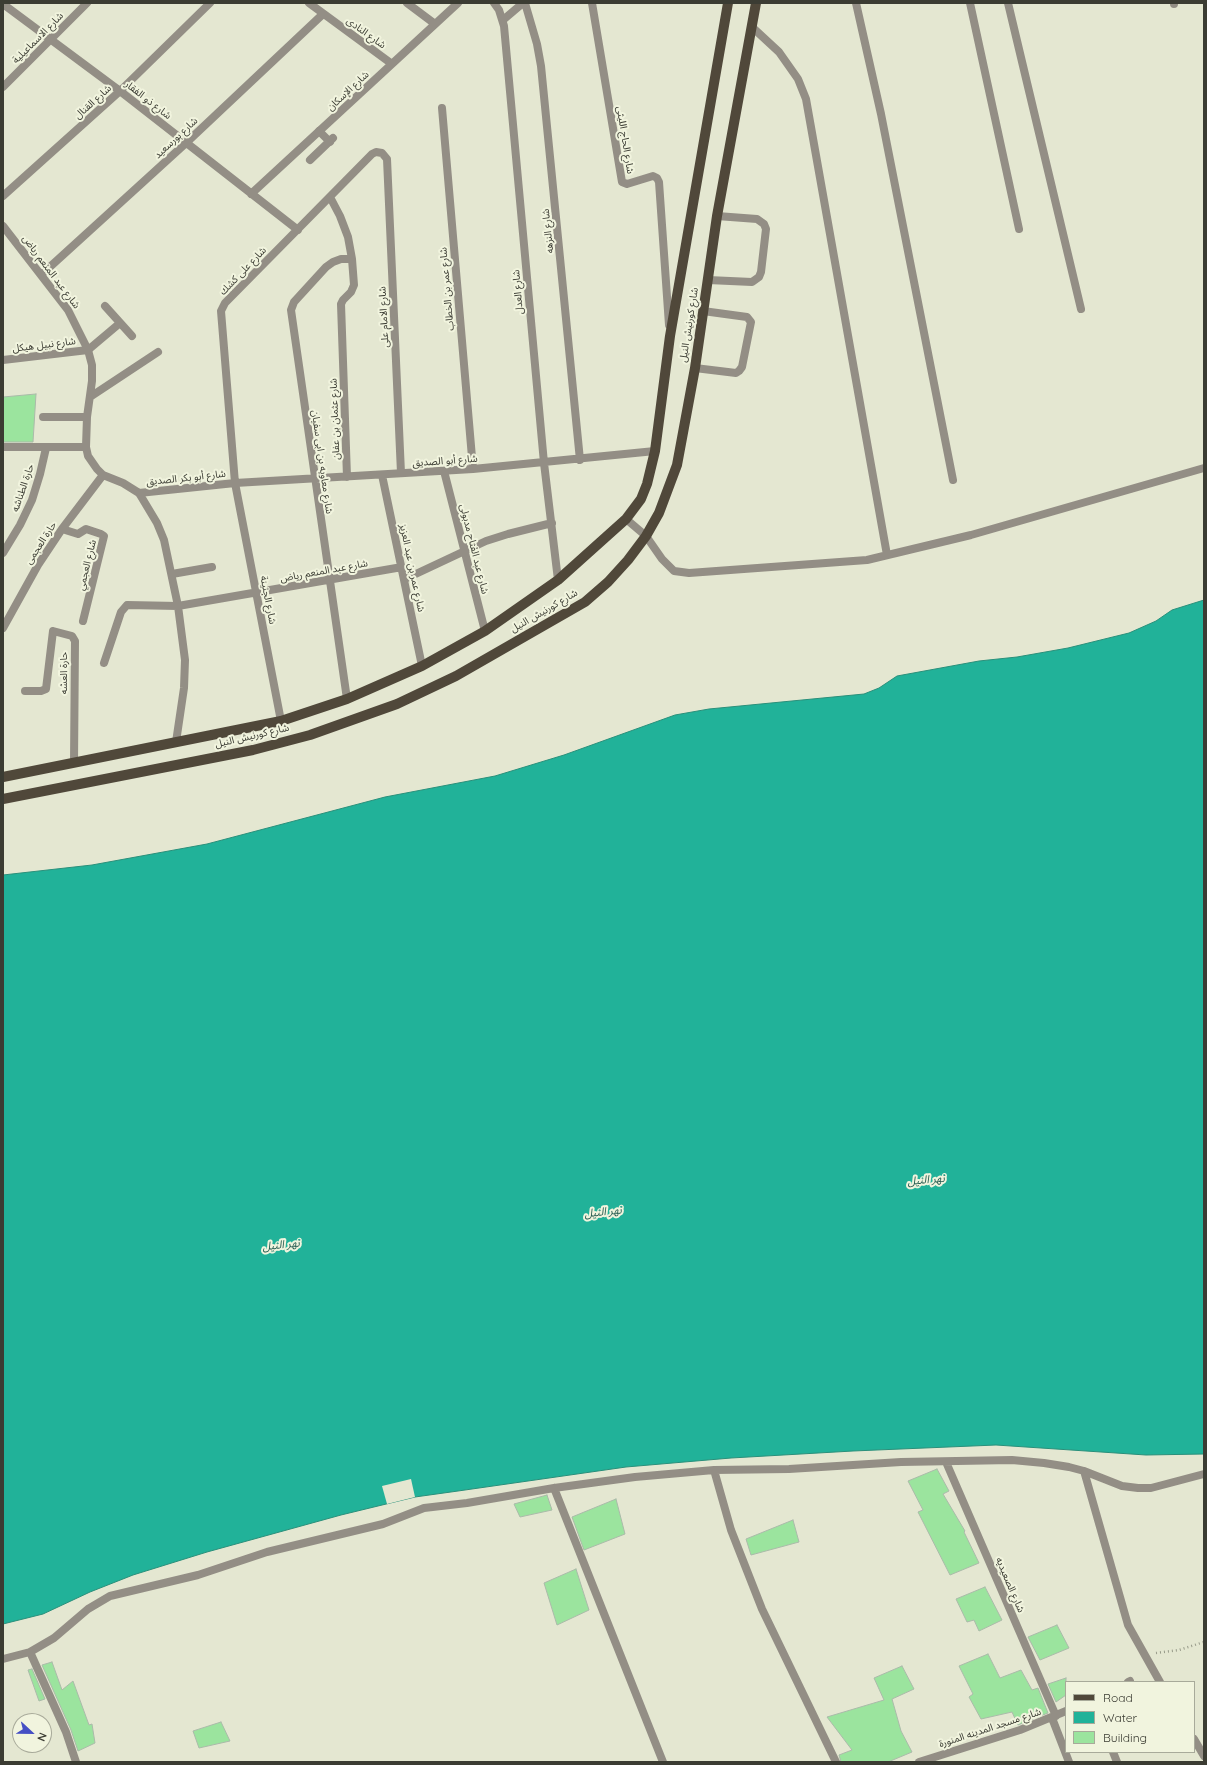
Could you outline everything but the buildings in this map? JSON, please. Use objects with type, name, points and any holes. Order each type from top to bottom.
[{"type":"main road","name":"شارع كورنيش النيل","points":[[3,777],[281,721],[347,699],[422,666],[485,631],[558,580],[626,519],[645,489],[656,451],[670,336],[728,3]]},
{"type":"main road","name":"شارع كورنيش النيل","points":[[3,800],[253,750],[310,735],[397,704],[456,676],[585,602],[608,582],[628,560],[646,536],[658,513],[677,465],[694,368],[717,216],[756,3]]},
{"type":"street","name":"شارع الاسماعيلية","points":[[3,87],[87,3]]},
{"type":"street","name":"شارع القنال","points":[[3,196],[120,91],[210,3]]},
{"type":"street","name":"شارع النادى","points":[[309,3],[392,64]]},
{"type":"street","points":[[407,3],[435,24]]},
{"type":"street","name":"شارع الإسكان","points":[[252,194],[458,3]]},
{"type":"street","name":"شارع العدل","points":[[494,3],[503,20],[544,463],[558,580]]},
{"type":"street","name":"شارع النزهه","points":[[503,20],[524,3],[535,37],[541,66],[580,460]]},
{"type":"street","name":"شارع الحاج الليثى","points":[[592,3],[622,182],[627,184],[653,176],[657,178],[659,182],[670,336]]},
{"type":"street","points":[[856,3],[881,114],[953,480]]},
{"type":"street","points":[[970,3],[1019,229]]},
{"type":"street","points":[[1008,3],[1081,309]]},
{"type":"street","name":"شارع ذو الفقار","points":[[3,4],[120,91],[298,230]]},
{"type":"street","name":"شارع بورسعيد","points":[[41,275],[186,143],[323,14]]},
{"type":"street","points":[[752,27],[779,52],[798,79],[806,99],[887,555]]},
{"type":"street","name":"شارع عمر بن الخطاب","points":[[442,108],[473,469]]},
{"type":"street","points":[[310,160],[332,140],[319,131]]},
{"type":"street","name":"شارع على كشك","points":[[235,483],[221,311],[225,304],[372,154],[376,152],[382,153],[387,159]]},
{"type":"street","name":"شارع الامام على","points":[[387,159],[401,474]]},
{"type":"street","name":"شارع عثمان بن عفان","points":[[330,197],[345,230],[352,259],[353,288],[341,304],[347,477]]},
{"type":"street","points":[[708,280],[752,282],[761,272],[766,229],[764,224],[757,219],[717,216]]},
{"type":"street","name":"شارع عبد المنعم رياض","points":[[3,226],[68,310],[88,350],[92,365],[92,381],[87,417],[86,447],[88,456],[103,475],[123,483],[139,493],[158,523],[164,540],[178,606],[185,660],[184,688],[176,742]]},
{"type":"street","name":"شارع معاويه بن ابى سفيان","points":[[347,699],[314,478],[292,307],[294,302],[326,267],[341,259],[352,259]]},
{"type":"street","points":[[105,306],[132,336]]},
{"type":"street","points":[[694,368],[736,373],[739,371],[742,367],[751,322],[747,317],[703,311]]},
{"type":"street","points":[[88,350],[120,323]]},
{"type":"street","name":"شارع نبيل هيكل","points":[[3,360],[88,350]]},
{"type":"street","points":[[90,397],[158,352]]},
{"type":"street","points":[[43,417],[87,417]]},
{"type":"street","points":[[3,448],[86,447]]},
{"type":"street","name":"حارة الطناشه","points":[[3,553],[20,525],[32,500],[46,448]]},
{"type":"street","name":"شارع أبو الصديق","points":[[235,483],[473,469],[580,460],[656,451]]},
{"type":"street","points":[[626,519],[646,536],[662,559],[674,571],[688,573],[867,560],[971,535],[1204,468]]},
{"type":"street","name":"شارع عبد الفتاح مدبولى","points":[[444,471],[485,631]]},
{"type":"street","name":"شارع عمر بن عبد العزيز","points":[[382,474],[422,666]]},
{"type":"street","name":"حارة العجمى","points":[[3,628],[34,572],[62,529],[103,475]]},
{"type":"street","name":"شارع أبو بكر الصديق","points":[[139,493],[235,483]]},
{"type":"street","name":"شارع الجنينة","points":[[235,483],[281,721]]},
{"type":"street","points":[[405,579],[464,551],[508,534],[552,523]]},
{"type":"street","name":"شارع العجمي","points":[[62,529],[78,534],[86,529],[104,536],[83,621]]},
{"type":"street","points":[[172,574],[212,567]]},
{"type":"street","name":"شارع عبد المنعم رياض","points":[[104,663],[124,606],[127,605],[178,606],[402,567]]},
{"type":"street","name":"حارة العشه","points":[[25,692],[43,691],[46,689],[53,631],[72,636],[75,641],[74,763]]},
{"type":"street","points":[[3,1659],[30,1652],[54,1638],[88,1609],[110,1596],[198,1575],[267,1552],[383,1524],[424,1508],[467,1503],[554,1488],[635,1477],[714,1470],[789,1469],[1012,1460],[1044,1463],[1084,1471],[1122,1486],[1138,1488],[1151,1488],[1204,1474]]},
{"type":"street","name":"شارع الصعيديه","points":[[946,1462],[1054,1717],[1065,1750]]},
{"type":"street","points":[[714,1470],[731,1530],[762,1609],[836,1762]]},
{"type":"street","points":[[1084,1471],[1128,1625],[1159,1681]]},
{"type":"street","points":[[554,1488],[663,1762]]},
{"type":"street","points":[[30,1652],[66,1732],[76,1762]]},
{"type":"street","name":"شارع مسجد المدينه المنورة","points":[[919,1762],[1020,1730],[1065,1712]]},
{"type":"street","points":[[1195,1741],[1204,1756]]},
{"type":"path","points":[[1144,1654],[1179,1650],[1204,1642]]},
{"type":"water","name":"نهر النيل","points":[[1204,600],[1204,1454],[1146,1455],[996,1445],[731,1458],[626,1467],[415,1497],[341,1515],[207,1552],[133,1575],[90,1592],[43,1614],[3,1624],[3,875],[92,865],[207,844],[385,797],[495,776],[564,755],[675,715],[709,709],[864,694],[879,688],[897,676],[979,661],[1017,657],[1068,648],[1129,633],[1156,621],[1172,610]]},
{"type":"pier","points":[[411,1479],[415,1497],[387,1504],[382,1486]]}]
